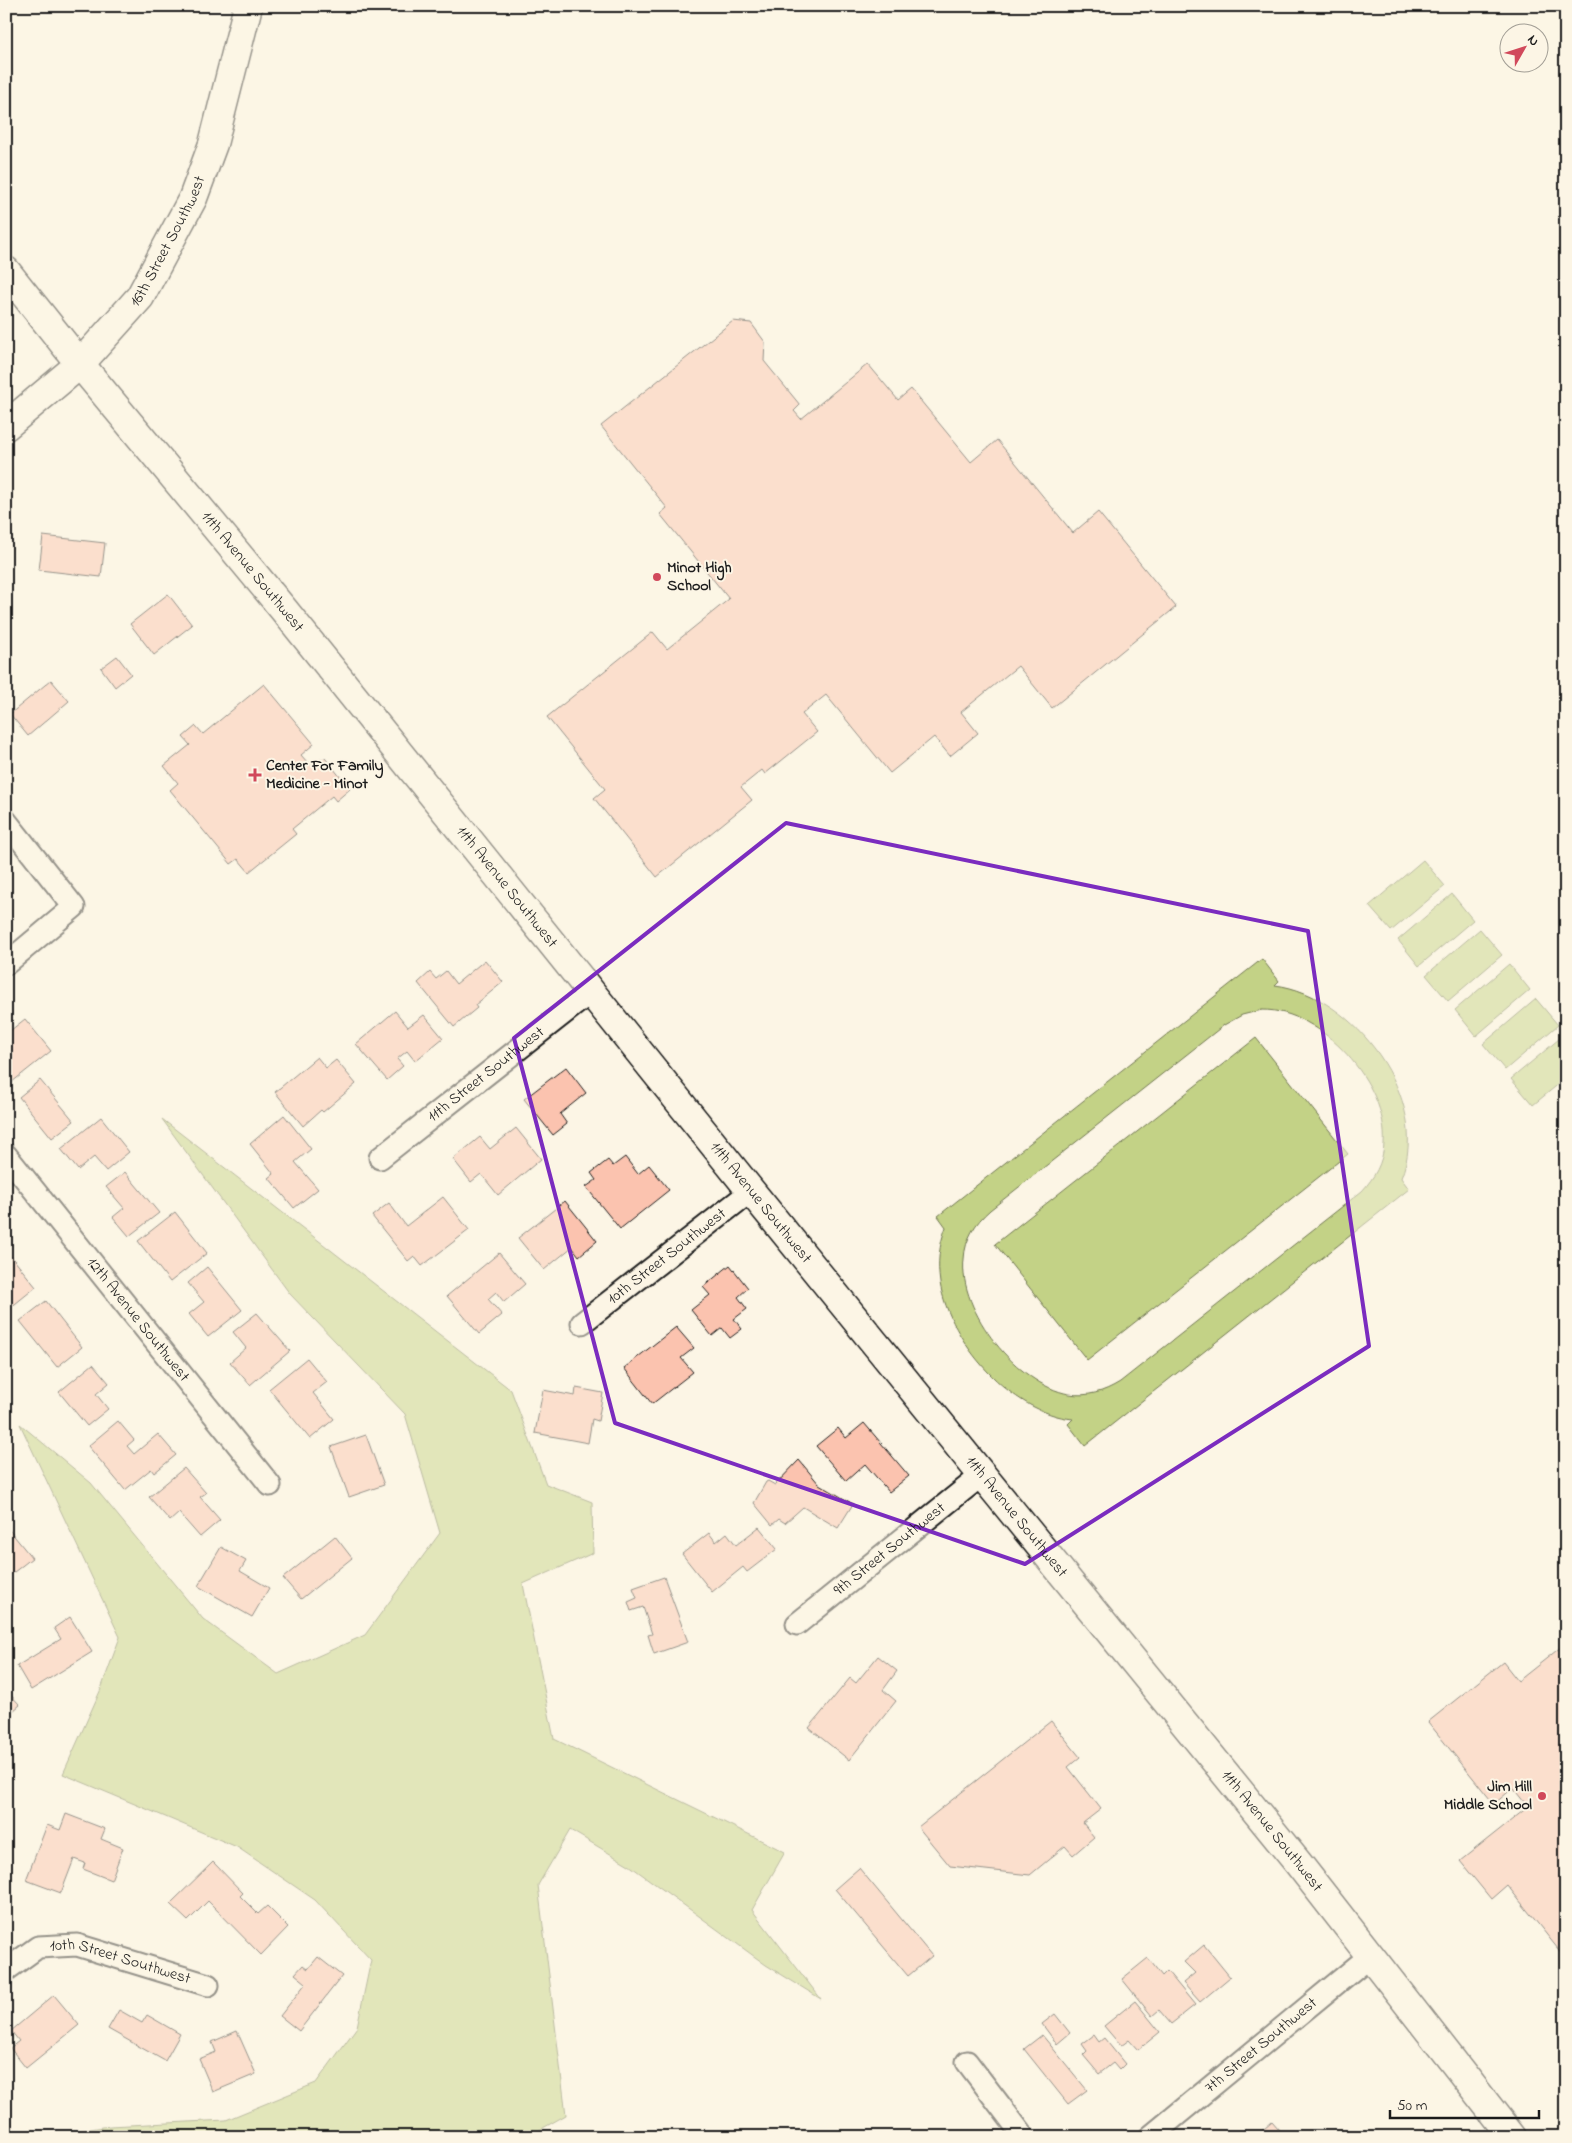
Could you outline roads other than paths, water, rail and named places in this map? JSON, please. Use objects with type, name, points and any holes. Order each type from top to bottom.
[{"type":"street","name":"16th Street Southwest","points":[[6,426],[80,364],[140,297],[193,198],[213,144],[248,6]]},
{"type":"street","name":"11th Avenue Southwest","points":[[6,271],[80,364],[284,610],[1371,1955],[1512,2137]]},
{"type":"street","points":[[6,821],[74,906],[6,964]]},
{"type":"street","name":"11th Street Southwest","points":[[380,1158],[592,992]]},
{"type":"street","name":"12th Avenue Southwest","points":[[6,1156],[270,1485]]},
{"type":"street","name":"10th Street Southwest","points":[[582,1323],[751,1190]]},
{"type":"street","name":"9th Street Southwest","points":[[797,1624],[982,1475]]},
{"type":"street","name":"10th Street Southwest","points":[[6,1970],[38,1947],[77,1945],[208,1985]]},
{"type":"street","name":"7th Street Southwest","points":[[1150,2137],[1371,1955]]},
{"type":"street","points":[[967,2062],[1024,2137]]},
{"type":"place","name":"Minot High School","points":[[657,577]]},
{"type":"place","name":"Center For Family Medicine - Minot","points":[[255,775]]},
{"type":"place","name":"Jim Hill Middle School","points":[[1542,1796]]}]
